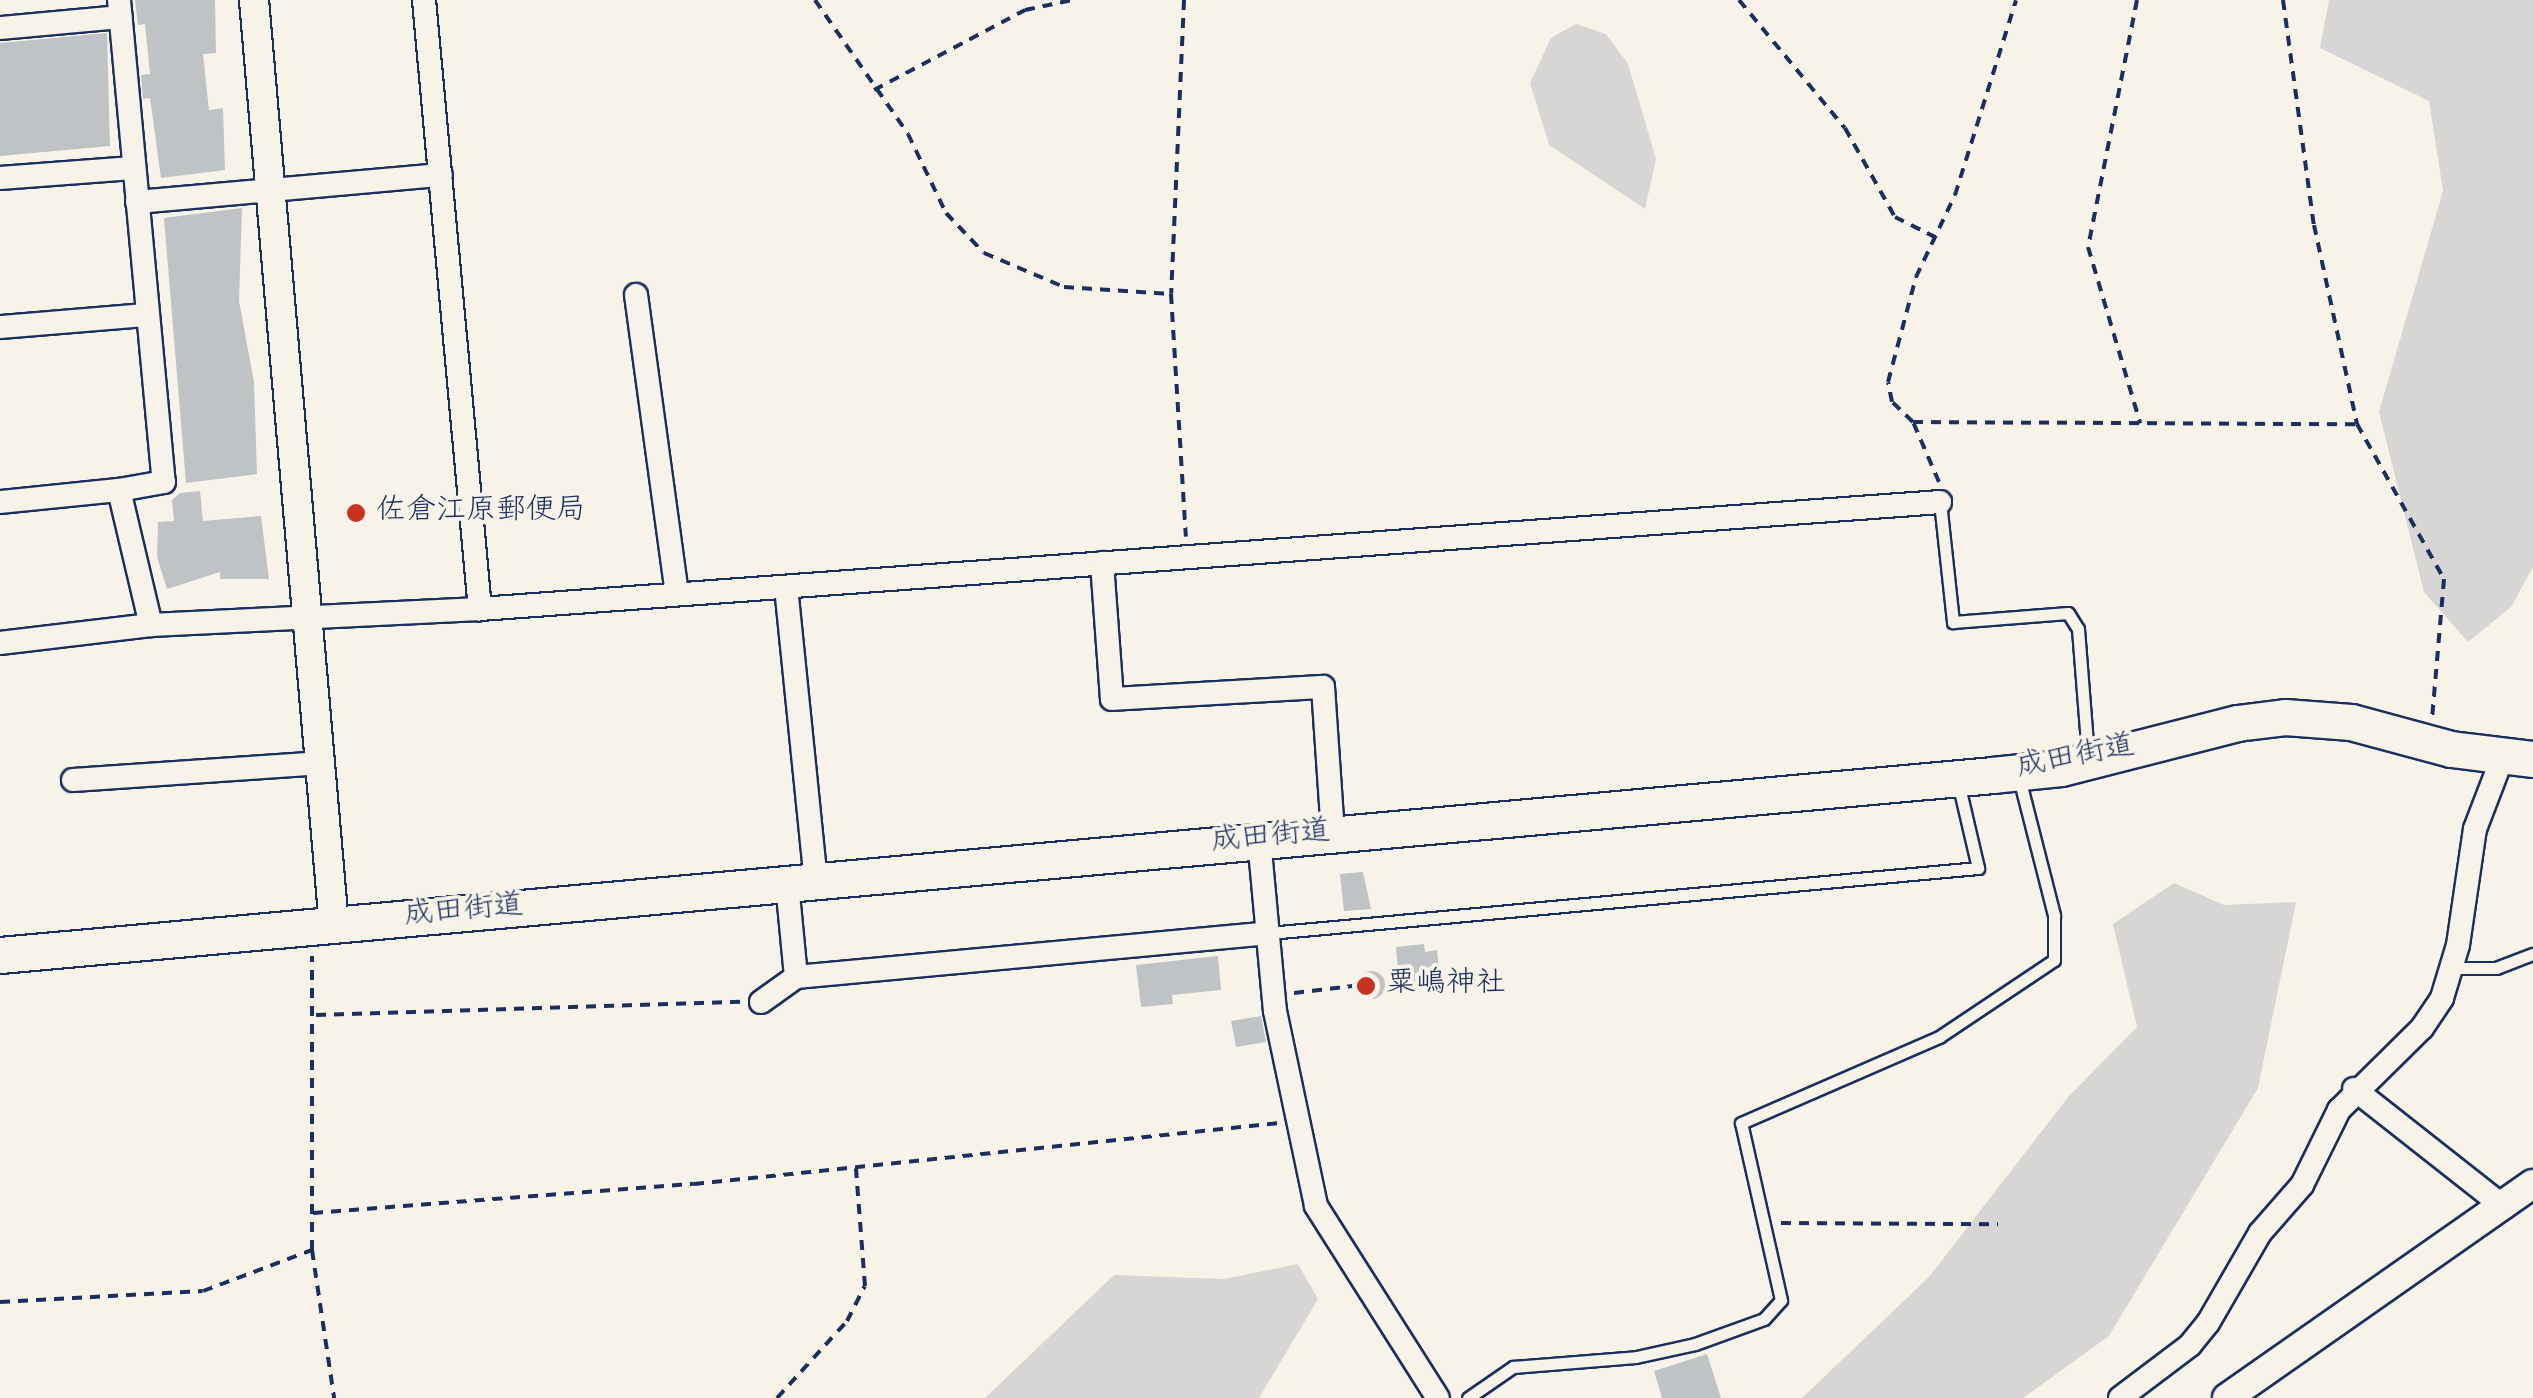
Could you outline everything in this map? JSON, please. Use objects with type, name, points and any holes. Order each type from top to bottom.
[{"type":"highway","name":"成田街道","points":[[0,955],[2018,772],[2285,717],[2351,722],[2430,743],[2518,757]]},
{"type":"street","points":[[254,0],[322,763],[322,926]]},
{"type":"street","points":[[424,0],[480,609]]},
{"type":"street","points":[[0,28],[120,8],[164,482],[0,502]]},
{"type":"street","points":[[0,178],[133,168]]},
{"type":"street","points":[[137,202],[441,176]]},
{"type":"street","points":[[636,295],[677,594]]},
{"type":"street","points":[[0,327],[147,315]]},
{"type":"street","points":[[119,490],[151,625]]},
{"type":"street","points":[[0,643],[151,625],[310,614],[480,609],[1940,502]]},
{"type":"street","points":[[1102,563],[1112,698],[1324,688],[1333,834]]},
{"type":"street","points":[[786,587],[802,883],[796,977]]},
{"type":"street","points":[[2120,1398],[2142,1390],[2190,1345],[2208,1322],[2260,1233],[2302,1186],[2354,1089],[2422,1028],[2442,998],[2451,968],[2475,828],[2518,757]]},
{"type":"street","points":[[73,780],[322,763]]},
{"type":"street","points":[[1259,839],[1274,996],[1294,1121],[1316,1206],[1334,1242],[1438,1398]]},
{"type":"street","points":[[761,1002],[796,977],[1268,932]]},
{"type":"street","points":[[2354,1089],[2504,1207]]},
{"type":"street","points":[[2228,1398],[2533,1184]]},
{"type":"lane","points":[[1940,502],[1953,622],[2068,614],[2078,629],[2088,760]]},
{"type":"lane","points":[[1468,1398],[1513,1367],[1636,1357],[1764,1319],[1782,1300],[1740,1122],[1939,1036],[2054,960],[2054,914],[2018,772]]},
{"type":"lane","points":[[1268,932],[1978,868],[1957,778]]},
{"type":"lane","points":[[2451,968],[2496,968],[2533,954]]},
{"type":"path","points":[[815,0],[908,134],[946,213],[984,253],[1064,287],[1171,294]]},
{"type":"path","points":[[874,90],[1025,10],[1072,0]]},
{"type":"path","points":[[1184,0],[1171,294],[1188,557]]},
{"type":"path","points":[[1739,0],[1845,128],[1895,217],[1935,237]]},
{"type":"path","points":[[1940,502],[1940,470],[1914,422],[1892,402],[1888,382],[1916,277],[1935,237],[2016,0]]},
{"type":"path","points":[[2137,0],[2088,247],[2140,423]]},
{"type":"path","points":[[2284,0],[2314,225],[2357,424],[2444,579],[2430,743]]},
{"type":"path","points":[[1914,422],[2357,424]]},
{"type":"path","points":[[322,926],[316,1015],[312,1250],[334,1398]]},
{"type":"path","points":[[1274,996],[1353,986]]},
{"type":"path","points":[[316,1015],[761,1002]]},
{"type":"path","points":[[313,1213],[856,1168],[1294,1121]]},
{"type":"path","points":[[777,1398],[848,1321],[866,1286],[856,1168]]},
{"type":"path","points":[[1766,1224],[1830,1218],[1998,1224]]},
{"type":"path","points":[[0,1302],[203,1291],[312,1250]]},
{"type":"shaded area","points":[[2329,0],[2533,0],[2533,567],[2511,607],[2468,642],[2424,592],[2379,412],[2443,191],[2429,101],[2320,48]]},
{"type":"shaded area","points":[[1576,24],[1606,34],[1628,64],[1656,159],[1645,209],[1549,145],[1530,83],[1551,38]]},
{"type":"shaded area","points":[[2174,883],[2224,905],[2296,902],[2258,1088],[2109,1336],[2023,1398],[1802,1398],[1929,1277],[2069,1096],[2137,1027],[2113,924]]},
{"type":"shaded area","points":[[1298,1264],[1318,1299],[1259,1398],[985,1398],[1114,1275],[1224,1279]]},
{"type":"building","points":[[135,0],[215,0],[216,53],[203,54],[209,110],[223,108],[225,170],[161,178],[150,98],[143,99],[141,75],[150,74],[145,24],[138,25]]},
{"type":"building","points":[[107,33],[110,146],[0,156],[0,43]]},
{"type":"building","points":[[242,208],[239,301],[254,382],[257,474],[186,483],[164,218]]},
{"type":"building","points":[[200,491],[203,521],[261,516],[269,579],[220,579],[220,572],[167,589],[157,557],[158,522],[174,521],[172,500],[180,493]]},
{"type":"building","points":[[1363,872],[1371,909],[1344,911],[1340,874]]},
{"type":"building","points":[[1424,944],[1425,952],[1437,950],[1440,980],[1399,983],[1396,947]]},
{"type":"building","points":[[1218,956],[1221,990],[1172,995],[1173,1004],[1141,1007],[1136,965]]},
{"type":"building","points":[[1371,971],[1381,975],[1385,985],[1381,995],[1371,999],[1361,995],[1357,985],[1361,975]]},
{"type":"building","points":[[1261,1016],[1266,1042],[1236,1047],[1231,1021]]},
{"type":"building","points":[[1707,1354],[1721,1398],[1662,1398],[1654,1371]]},
{"type":"place","name":"佐倉江原郵便局","points":[[356,513]]},
{"type":"place","name":"粟嶋神社","points":[[1366,986]]}]
